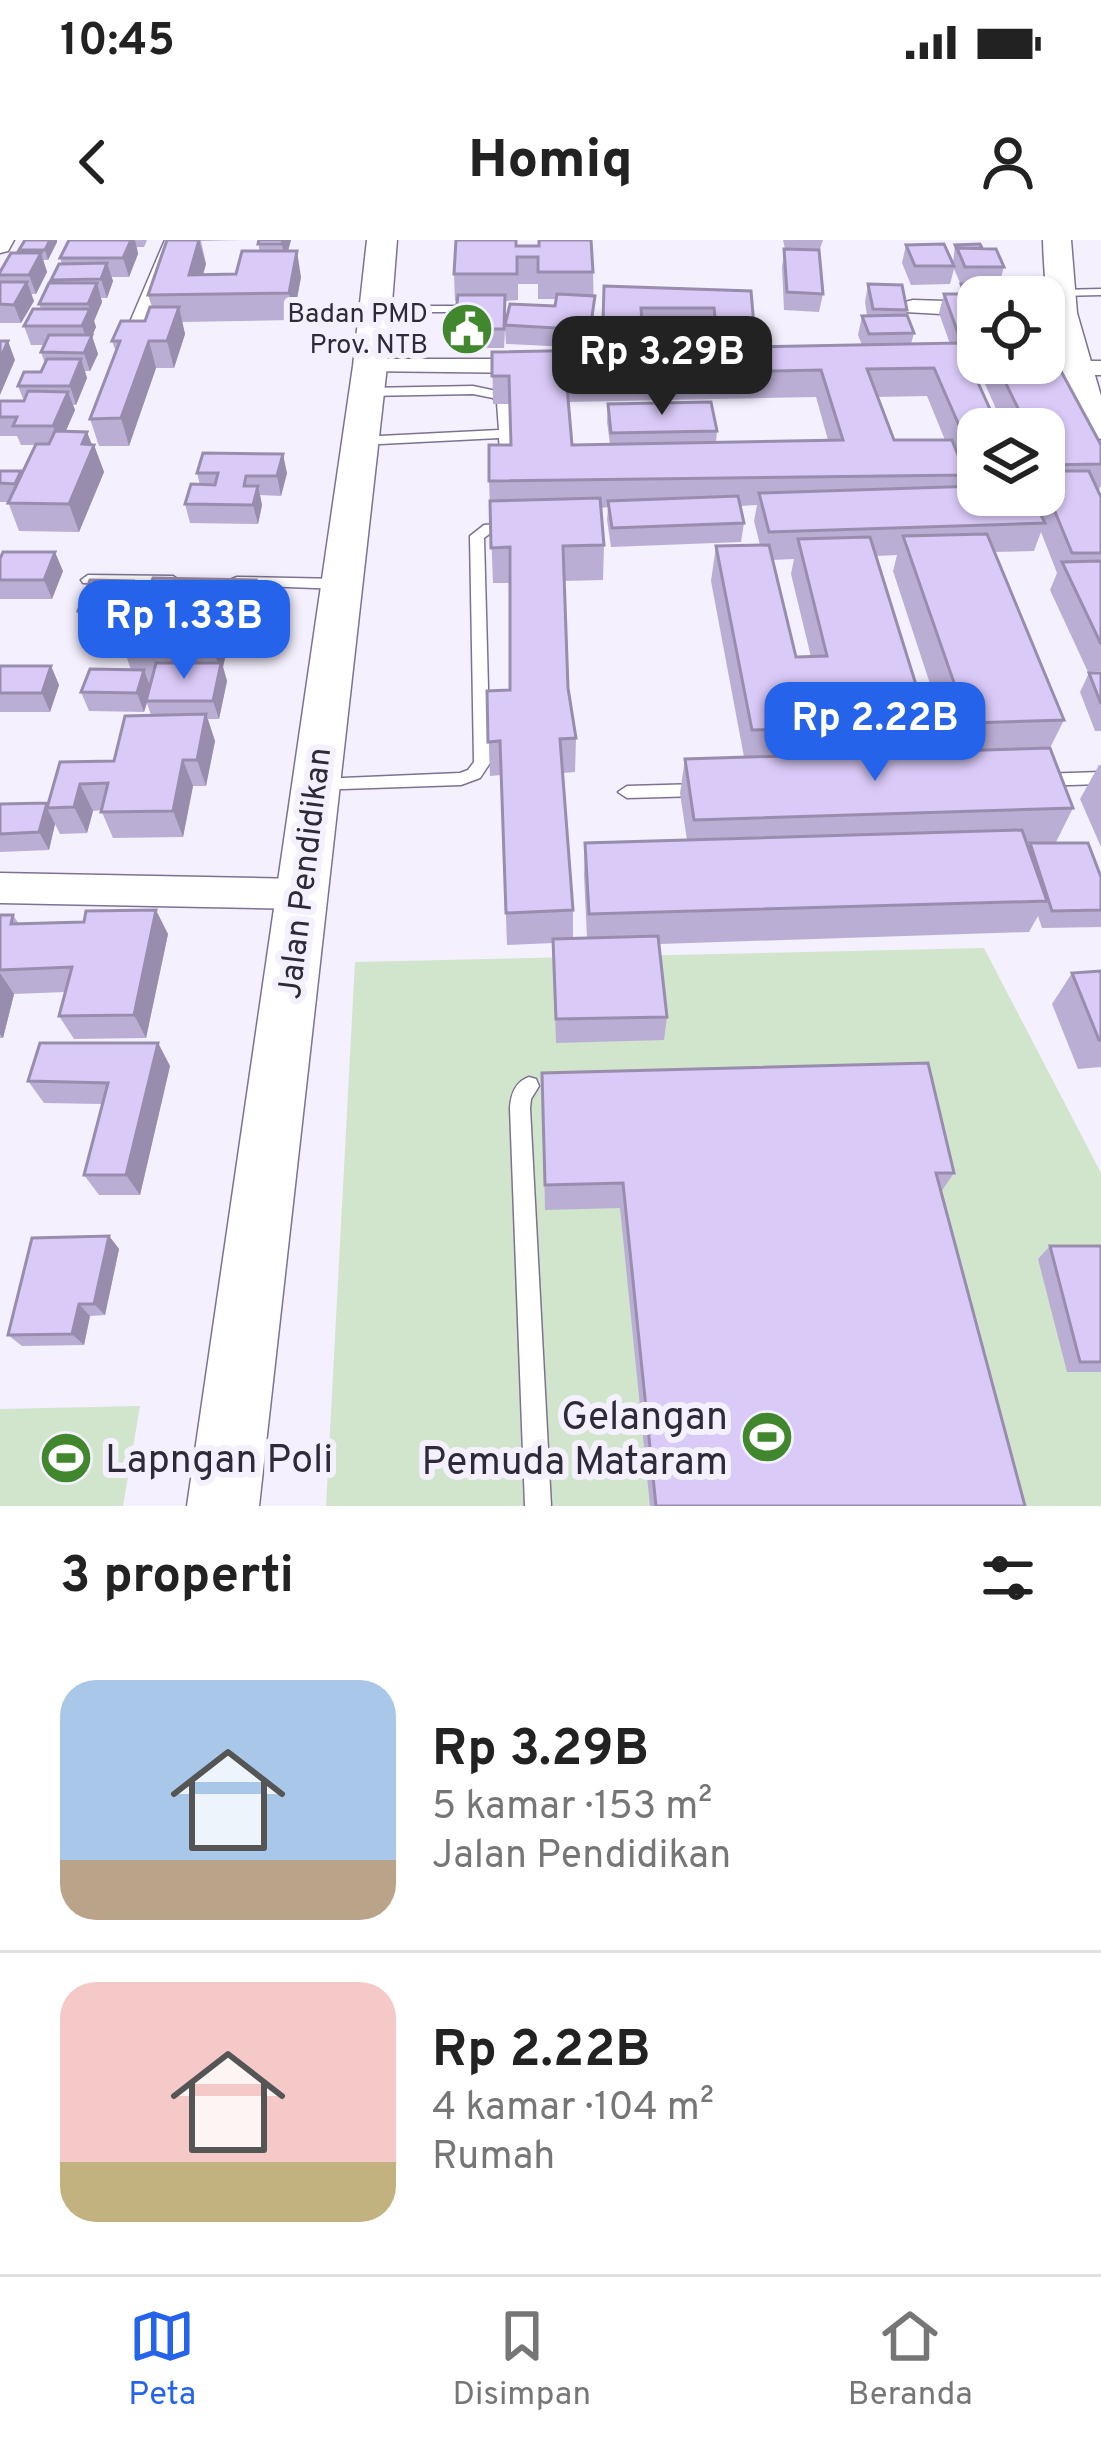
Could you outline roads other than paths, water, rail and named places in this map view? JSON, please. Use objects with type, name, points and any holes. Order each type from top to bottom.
[{"type":"main road","name":"Jalan Pendidikan","points":[[224,1506],[366,400],[382,240]]},
{"type":"street","points":[[139,329],[176,240]]},
{"type":"street","points":[[1055,276],[1057,240]]},
{"type":"street","points":[[913,307],[957,308]]},
{"type":"street","points":[[1065,326],[1087,369],[1101,429]]},
{"type":"street","points":[[366,400],[572,366]]},
{"type":"street","points":[[890,368],[1087,369]]},
{"type":"street","points":[[0,888],[299,894]]},
{"type":"lane","points":[[1065,302],[1101,292]]},
{"type":"lane","points":[[375,309],[494,310]]},
{"type":"lane","points":[[366,400],[489,392],[503,403],[509,481]]},
{"type":"lane","points":[[366,400],[505,434]]},
{"type":"lane","points":[[314,785],[474,774],[482,764],[477,536],[489,528],[531,527]]},
{"type":"lane","points":[[88,580],[180,581]]},
{"type":"lane","points":[[226,582],[341,584]]},
{"type":"lane","points":[[1030,781],[1101,778]]},
{"type":"lane","points":[[627,792],[722,790]]},
{"type":"lane","points":[[530,1086],[521,1096],[520,1108],[538,1506]]},
{"type":"place","name":"Badan PMD Prov. NTB","points":[[467,329]]},
{"type":"place","name":"Gelangan Pemuda Mataram","points":[[767,1437]]},
{"type":"place","name":"Lapngan Poli","points":[[66,1458]]}]
